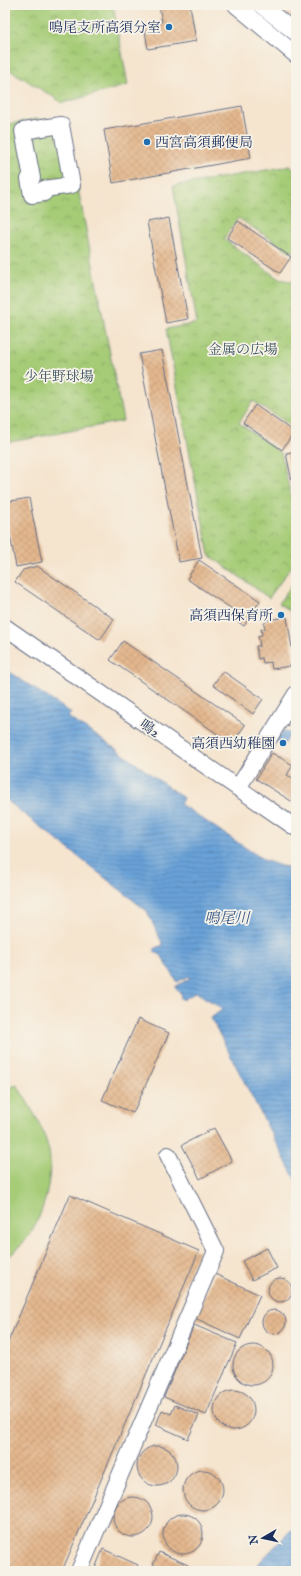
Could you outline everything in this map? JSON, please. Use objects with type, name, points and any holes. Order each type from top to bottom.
[{"type":"street","points":[[236,5],[296,55]]},
{"type":"street","points":[[261,5],[296,33]]},
{"type":"street","points":[[61,125],[72,185],[44,189],[44,193],[32,195],[29,179],[32,178],[23,131],[61,125]]},
{"type":"street","name":"鳴2","points":[[5,627],[296,828]]},
{"type":"street","points":[[238,788],[296,694]]},
{"type":"street","points":[[79,1571],[216,1251],[168,1155]]},
{"type":"green space","points":[[5,5],[113,5],[128,85],[63,103],[5,67]]},
{"type":"green space","name":"少年野球場","points":[[36,119],[65,121],[123,421],[5,443],[5,125]]},
{"type":"green space","name":"金属の広場","points":[[290,166],[296,171],[296,251],[291,252],[238,218],[224,239],[279,279],[296,282],[296,429],[253,401],[239,423],[281,453],[296,518],[296,560],[269,598],[209,555],[166,329],[197,323],[173,186]]},
{"type":"green space","points":[[293,583],[296,585],[296,627],[294,628],[291,612],[279,603]]},
{"type":"green space","points":[[17,1085],[36,1116],[43,1133],[49,1153],[50,1166],[47,1192],[38,1218],[25,1241],[16,1251],[5,1259],[5,1089]]},
{"type":"water","name":"鳴尾川","points":[[5,669],[71,713],[68,717],[119,751],[183,798],[180,804],[264,860],[281,866],[290,867],[291,860],[296,864],[296,1181],[211,1018],[223,1009],[196,992],[183,1000],[180,997],[182,995],[175,987],[190,978],[189,976],[177,982],[161,955],[155,952],[155,948],[163,945],[147,911],[5,799]]},
{"type":"water","points":[[284,730],[291,734],[283,746],[276,741]]},
{"type":"water","points":[[296,1525],[296,1571],[251,1571]]},
{"type":"building","name":"鳴尾支所高須分室","points":[[159,5],[190,5],[196,41],[148,49],[144,25],[162,22]]},
{"type":"building","points":[[6,106],[9,123],[5,123]]},
{"type":"building","points":[[242,106],[251,158],[113,183],[104,130]]},
{"type":"building","points":[[169,218],[188,319],[166,323],[147,222]]},
{"type":"building","points":[[238,221],[291,257],[280,273],[227,238]]},
{"type":"building","points":[[292,255],[296,255],[296,275],[295,275]]},
{"type":"building","points":[[162,350],[202,558],[179,562],[139,354]]},
{"type":"building","points":[[255,405],[294,432],[282,450],[243,423]]},
{"type":"building","points":[[296,451],[296,496],[295,496],[286,453]]},
{"type":"building","points":[[29,498],[42,562],[16,567],[5,502]]},
{"type":"building","points":[[199,560],[260,601],[244,626],[234,619],[238,613],[187,579]]},
{"type":"building","points":[[37,566],[114,619],[100,640],[15,582],[23,570]]},
{"type":"building","points":[[287,617],[294,661],[290,666],[272,669],[271,662],[263,663],[262,658],[258,659],[256,646],[260,646],[258,636],[262,635],[261,629],[265,629],[264,624],[267,620]]},
{"type":"building","points":[[123,641],[245,725],[232,744],[110,660]]},
{"type":"building","points":[[223,671],[263,699],[253,714],[213,685]]},
{"type":"building","points":[[291,712],[296,715],[296,717],[290,727],[283,723]]},
{"type":"building","points":[[272,753],[293,765],[287,775],[296,780],[296,804],[256,779]]},
{"type":"building","points":[[138,1019],[169,1033],[133,1113],[102,1100]]},
{"type":"building","points":[[214,1128],[232,1161],[200,1179],[182,1145]]},
{"type":"building","points":[[70,1195],[199,1251],[62,1571],[5,1571],[5,1349]]},
{"type":"building","points":[[267,1248],[277,1268],[252,1280],[242,1261]]},
{"type":"building","points":[[215,1274],[260,1295],[240,1339],[195,1318]]},
{"type":"building","points":[[280,1278],[285,1279],[291,1285],[291,1295],[285,1301],[280,1302],[275,1301],[269,1295],[268,1290],[269,1285],[275,1279]]},
{"type":"building","points":[[274,1310],[279,1311],[285,1317],[285,1327],[279,1333],[274,1334],[269,1333],[263,1327],[262,1322],[263,1317],[269,1311]]},
{"type":"building","points":[[194,1325],[237,1343],[206,1415],[164,1397]]},
{"type":"building","points":[[249,1345],[257,1345],[264,1348],[270,1354],[273,1365],[270,1376],[264,1382],[257,1385],[249,1385],[242,1382],[236,1376],[233,1369],[233,1361],[236,1354],[242,1348]]},
{"type":"building","points":[[230,1390],[238,1390],[245,1393],[251,1399],[254,1410],[251,1421],[245,1427],[238,1430],[230,1430],[223,1427],[217,1421],[214,1414],[214,1406],[217,1399],[223,1393]]},
{"type":"building","points":[[175,1405],[199,1415],[188,1439],[156,1425],[162,1410],[171,1414]]},
{"type":"building","points":[[153,1446],[161,1446],[168,1449],[174,1455],[177,1466],[174,1477],[168,1483],[161,1486],[153,1486],[146,1483],[140,1477],[137,1470],[137,1462],[140,1455],[146,1449]]},
{"type":"building","points":[[199,1470],[207,1470],[214,1473],[220,1479],[223,1490],[220,1501],[214,1507],[207,1510],[199,1510],[192,1507],[186,1501],[183,1494],[183,1486],[186,1479],[192,1473]]},
{"type":"building","points":[[129,1497],[137,1497],[144,1500],[150,1506],[153,1517],[150,1528],[144,1534],[137,1537],[129,1537],[122,1534],[116,1528],[113,1521],[113,1513],[116,1506],[122,1500]]},
{"type":"building","points":[[179,1514],[187,1514],[194,1517],[200,1523],[203,1534],[200,1545],[194,1551],[187,1554],[179,1554],[172,1551],[166,1545],[163,1538],[163,1530],[166,1523],[172,1517]]},
{"type":"building","points":[[103,1549],[138,1565],[136,1571],[94,1571]]},
{"type":"building","points":[[159,1552],[188,1565],[186,1571],[166,1571],[153,1565]]},
{"type":"place","name":"鳴尾支所高須分室","points":[[169,27]]},
{"type":"place","name":"西宮高須郵便局","points":[[147,142]]},
{"type":"place","name":"高須西保育所","points":[[281,615]]},
{"type":"place","name":"高須西幼稚園","points":[[283,743]]}]
